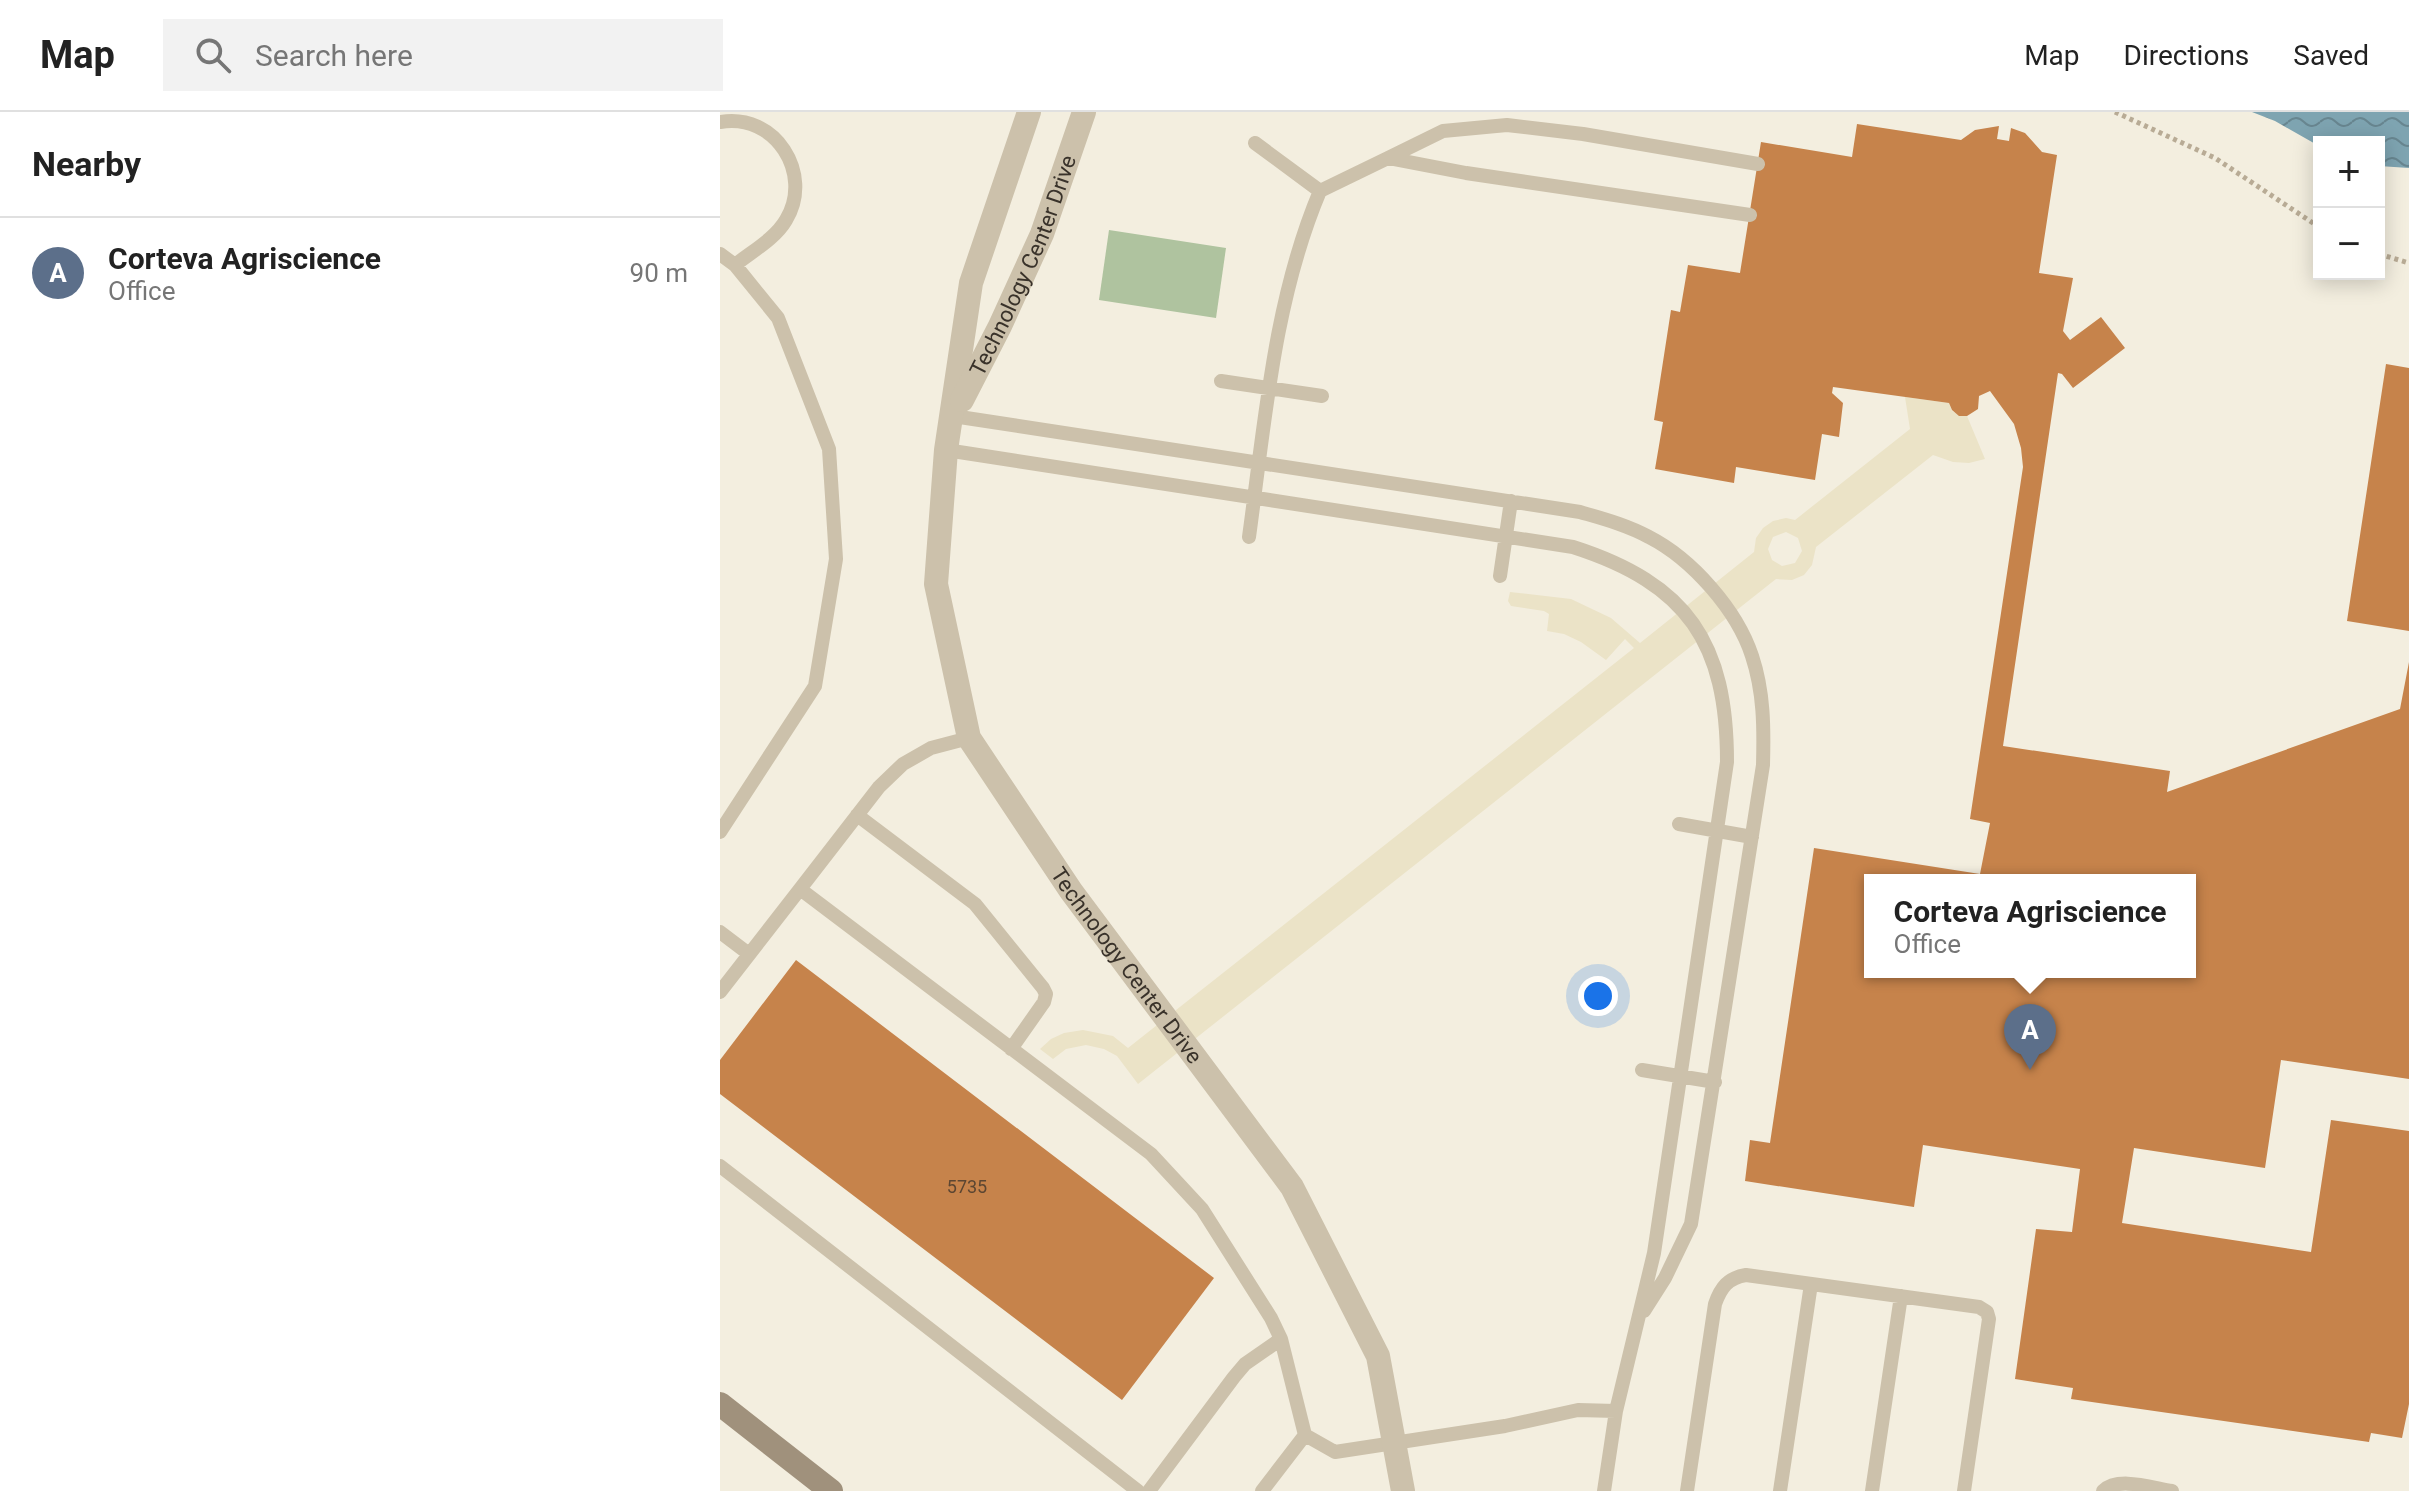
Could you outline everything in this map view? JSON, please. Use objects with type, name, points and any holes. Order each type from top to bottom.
[{"type":"main road","points":[[720,1404],[831,1491]]},
{"type":"street","name":"Technology Center Drive","points":[[1029,112],[971,283],[946,450],[936,584],[969,738],[1071,891],[1292,1187],[1378,1356],[1403,1491]]},
{"type":"street","name":"Technology Center Drive","points":[[953,416],[1000,326],[1042,234],[1084,112]]},
{"type":"lane","points":[[720,122],[743,122],[762,129],[781,144],[792,161],[796,184],[794,204],[785,223],[735,265]]},
{"type":"lane","points":[[1249,537],[1269,388],[1286,295],[1303,229],[1320,191],[1443,131],[1507,125],[1583,134],[1758,164]]},
{"type":"lane","points":[[1255,143],[1320,191]]},
{"type":"lane","points":[[1388,158],[1466,173],[1750,215]]},
{"type":"lane","points":[[720,254],[735,265],[778,318],[829,449],[836,559],[815,686],[720,832]]},
{"type":"lane","points":[[1221,381],[1322,396]]},
{"type":"lane","points":[[953,416],[1580,512],[1651,538],[1684,560],[1711,586],[1751,654],[1761,693],[1763,765],[1691,1224],[1665,1278],[1637,1322]]},
{"type":"lane","points":[[946,450],[1573,547],[1633,570],[1660,588],[1682,609],[1702,638],[1716,666],[1724,699],[1727,762],[1654,1253],[1616,1411],[1604,1491]]},
{"type":"lane","points":[[1500,576],[1511,501]]},
{"type":"lane","points":[[720,992],[879,787],[903,764],[931,748],[969,738]]},
{"type":"lane","points":[[857,815],[975,904],[1043,988],[1046,994],[1044,1002],[1011,1049]]},
{"type":"lane","points":[[1679,824],[1752,837]]},
{"type":"lane","points":[[800,889],[1151,1154],[1202,1209],[1281,1339],[1305,1435],[1335,1452],[1505,1426],[1578,1410],[1616,1411]]},
{"type":"lane","points":[[720,932],[749,954]]},
{"type":"lane","points":[[1642,1070],[1715,1082]]},
{"type":"lane","points":[[720,1166],[1138,1491]]},
{"type":"lane","points":[[1687,1491],[1715,1304],[1721,1288],[1734,1277],[1746,1275],[1979,1307],[1987,1312],[1989,1319],[1964,1491]]},
{"type":"lane","points":[[1780,1491],[1811,1284]]},
{"type":"lane","points":[[1872,1491],[1901,1296]]},
{"type":"lane","points":[[1149,1491],[1245,1364],[1281,1339]]},
{"type":"lane","points":[[1262,1491],[1305,1435]]},
{"type":"lane","points":[[2103,1491],[2119,1483],[2172,1491]]},
{"type":"path","points":[[2115,112],[2215,158],[2313,223]]},
{"type":"path","points":[[2385,256],[2409,263]]},
{"type":"green space","points":[[1109,230],[1226,248],[1216,318],[1099,300]]},
{"type":"shaded area","points":[[1905,397],[1949,403],[1952,411],[1967,416],[1985,459],[1969,463],[1953,462],[1933,455],[1816,547],[1812,565],[1804,575],[1792,580],[1776,579],[1138,1084],[1117,1056],[1104,1049],[1086,1045],[1066,1049],[1053,1059],[1040,1049],[1064,1033],[1083,1030],[1113,1036],[1128,1048],[1634,648],[1625,639],[1606,660],[1581,642],[1547,631],[1549,614],[1544,611],[1511,606],[1508,601],[1510,592],[1571,599],[1611,618],[1640,643],[1754,552],[1756,538],[1763,528],[1773,521],[1786,518],[1795,520],[1910,429]],"holes":[[[1786,532],[1798,538],[1802,551],[1795,563],[1782,566],[1772,560],[1768,549],[1773,537]]]},
{"type":"water","points":[[2252,112],[2409,112],[2409,168],[2385,166],[2385,136],[2313,136],[2313,143]]},
{"type":"building","points":[[1857,124],[1961,140],[1975,130],[1999,126],[1997,139],[2009,141],[2011,128],[2025,133],[2042,152],[2057,155],[2039,273],[2073,278],[2063,331],[2070,340],[2101,317],[2125,348],[2073,388],[2058,373],[2003,746],[2170,771],[2167,792],[2400,709],[2409,662],[2409,1079],[2281,1060],[2265,1168],[2134,1148],[2122,1223],[2311,1252],[2331,1120],[2409,1131],[2409,1404],[2402,1438],[2371,1433],[2369,1442],[2071,1399],[2073,1388],[2015,1379],[2036,1229],[2072,1232],[2080,1169],[1923,1145],[1914,1207],[1745,1181],[1750,1140],[1770,1143],[1814,848],[1980,874],[1990,823],[1970,819],[2023,467],[2014,424],[1990,391],[1979,396],[1978,409],[1967,416],[1959,416],[1949,403],[1833,387],[1832,393],[1843,403],[1839,437],[1822,434],[1815,480],[1736,467],[1734,483],[1655,469],[1663,422],[1654,420],[1671,310],[1680,312],[1688,265],[1740,273],[1761,142],[1852,157]]},
{"type":"building","points":[[2386,364],[2409,368],[2409,631],[2347,621]]},
{"type":"building","points":[[796,960],[1214,1278],[1122,1400],[720,1094],[720,1060]]},
{"type":"place","name":"Corteva Agriscience","points":[[2030,1070]]}]
